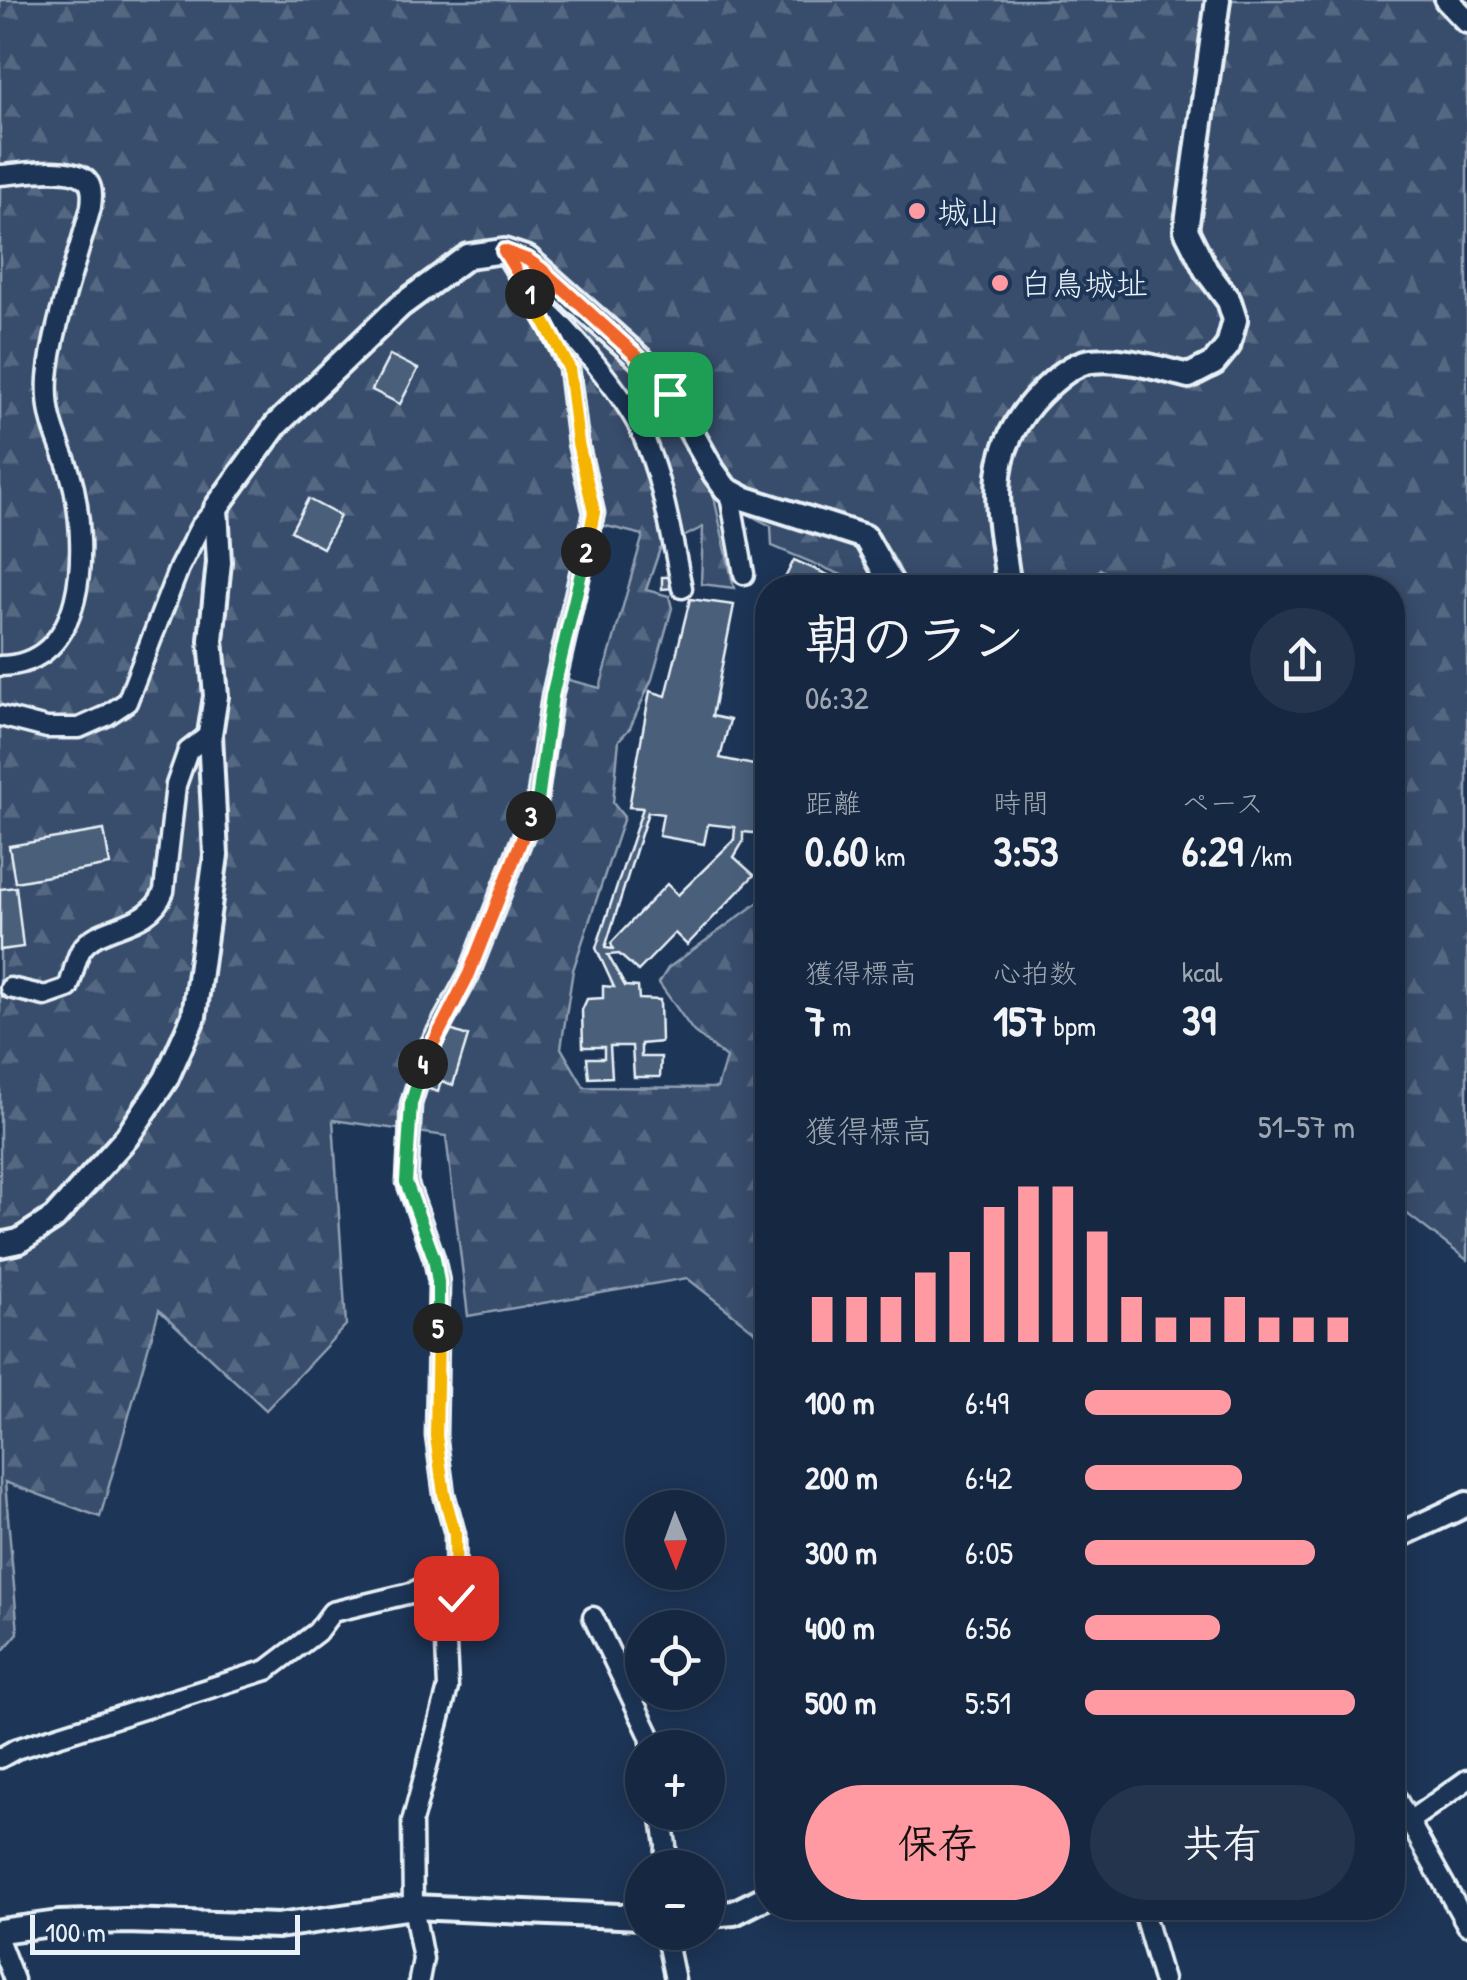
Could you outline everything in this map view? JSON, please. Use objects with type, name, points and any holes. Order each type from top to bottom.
[{"type":"street","points":[[1008,575],[999,509],[1000,454],[1020,414],[1054,379],[1086,361],[1126,361],[1189,376],[1214,362],[1228,346],[1235,320],[1229,301],[1206,270],[1186,230],[1218,0]]},
{"type":"street","points":[[1447,0],[1467,21]]},
{"type":"street","points":[[0,175],[70,170],[86,178],[92,187],[92,207],[48,376],[52,430],[75,492],[80,566],[72,616],[48,649],[32,661],[0,666]]},
{"type":"street","points":[[418,1980],[423,1959],[413,1908],[412,1822],[448,1688],[446,1644],[456,1598],[456,1571],[455,1534],[444,1494],[436,1436],[438,1282],[434,1258],[406,1182],[411,1104],[427,1051],[469,974],[538,801],[552,696],[594,512],[578,443],[569,368],[504,251]]},
{"type":"street","points":[[0,716],[47,728],[78,728],[127,702],[179,568],[200,527],[276,425],[400,306],[468,256],[504,251],[541,269],[649,367],[670,394],[713,472],[730,490],[742,498],[865,537],[887,575]]},
{"type":"street","points":[[532,297],[563,324],[639,426],[660,483],[682,588]]},
{"type":"street","points":[[730,490],[744,574]]},
{"type":"street","points":[[0,1245],[19,1241],[54,1218],[126,1137],[166,1079],[194,1016],[216,855],[210,734],[216,696],[212,640],[220,562],[216,508]]},
{"type":"street","points":[[10,988],[45,996],[68,988],[81,950],[159,905],[176,786],[188,751],[210,734]]},
{"type":"street","points":[[1405,1533],[1467,1504]]},
{"type":"street","points":[[0,1758],[16,1749],[267,1670],[316,1632],[332,1612],[411,1593],[456,1571]]},
{"type":"street","points":[[593,1618],[647,1730]]},
{"type":"street","points":[[1408,1822],[1467,1780]]},
{"type":"street","points":[[1405,1816],[1448,1885],[1467,1925]]},
{"type":"street","points":[[725,1914],[755,1902]]},
{"type":"street","points":[[0,1931],[126,1921],[278,1926],[413,1908],[625,1916]]},
{"type":"street","points":[[1146,1920],[1163,1980]]},
{"type":"street","points":[[0,1944],[14,1980]]},
{"type":"street","points":[[669,1950],[675,1980]]},
{"type":"green space","points":[[0,0],[1467,0],[1467,1260],[1405,1212],[1405,575],[1111,575],[1100,569],[1097,575],[842,575],[772,546],[771,526],[714,497],[734,588],[701,584],[703,527],[660,549],[646,590],[669,596],[672,608],[652,679],[630,728],[619,740],[613,803],[624,817],[573,970],[561,1048],[584,1087],[717,1088],[726,1058],[693,1031],[659,983],[668,968],[755,905],[755,1332],[687,1278],[468,1316],[446,1136],[333,1120],[346,1325],[266,1410],[159,1310],[100,1517],[5,1482],[18,1633],[0,1654]],"holes":[[[598,524],[643,535],[600,688],[561,678]]]},
{"type":"building","points":[[390,355],[418,369],[400,404],[372,390]]},
{"type":"building","points":[[308,499],[340,516],[323,548],[291,531]]},
{"type":"building","points":[[794,560],[828,575],[786,575]]},
{"type":"building","points":[[662,577],[673,577],[674,588],[662,589]]},
{"type":"building","points":[[690,599],[734,605],[712,716],[730,720],[720,758],[755,765],[755,833],[743,832],[743,842],[734,857],[754,875],[687,945],[675,933],[638,971],[619,954],[608,955],[625,986],[638,987],[639,999],[660,1000],[661,1042],[641,1044],[641,1057],[661,1057],[660,1077],[634,1077],[632,1046],[610,1046],[612,1077],[589,1078],[587,1058],[604,1058],[604,1047],[583,1047],[582,1010],[587,999],[603,998],[603,986],[614,987],[596,948],[643,808],[629,807],[650,691],[666,696]],"holes":[[[648,812],[663,814],[659,836],[704,844],[708,824],[735,827],[734,840],[678,895],[667,884],[611,943],[613,949],[605,948]]]},
{"type":"building","points":[[104,830],[110,865],[15,882],[9,846]]},
{"type":"building","points":[[16,887],[23,947],[0,950],[0,889]]},
{"type":"building","points":[[447,1029],[468,1036],[453,1085],[441,1081],[438,1092],[429,1089]]},
{"type":"place","name":"城山","points":[[917,211]]},
{"type":"place","name":"白鳥城址","points":[[1000,283]]},
{"type":"route","points":[[456,1598],[455,1534],[444,1494],[436,1436],[438,1282],[434,1258],[406,1182],[411,1104],[427,1051],[469,974],[538,801],[552,696],[594,512],[578,443],[569,368],[504,251],[541,269],[649,367],[670,394]]}]
